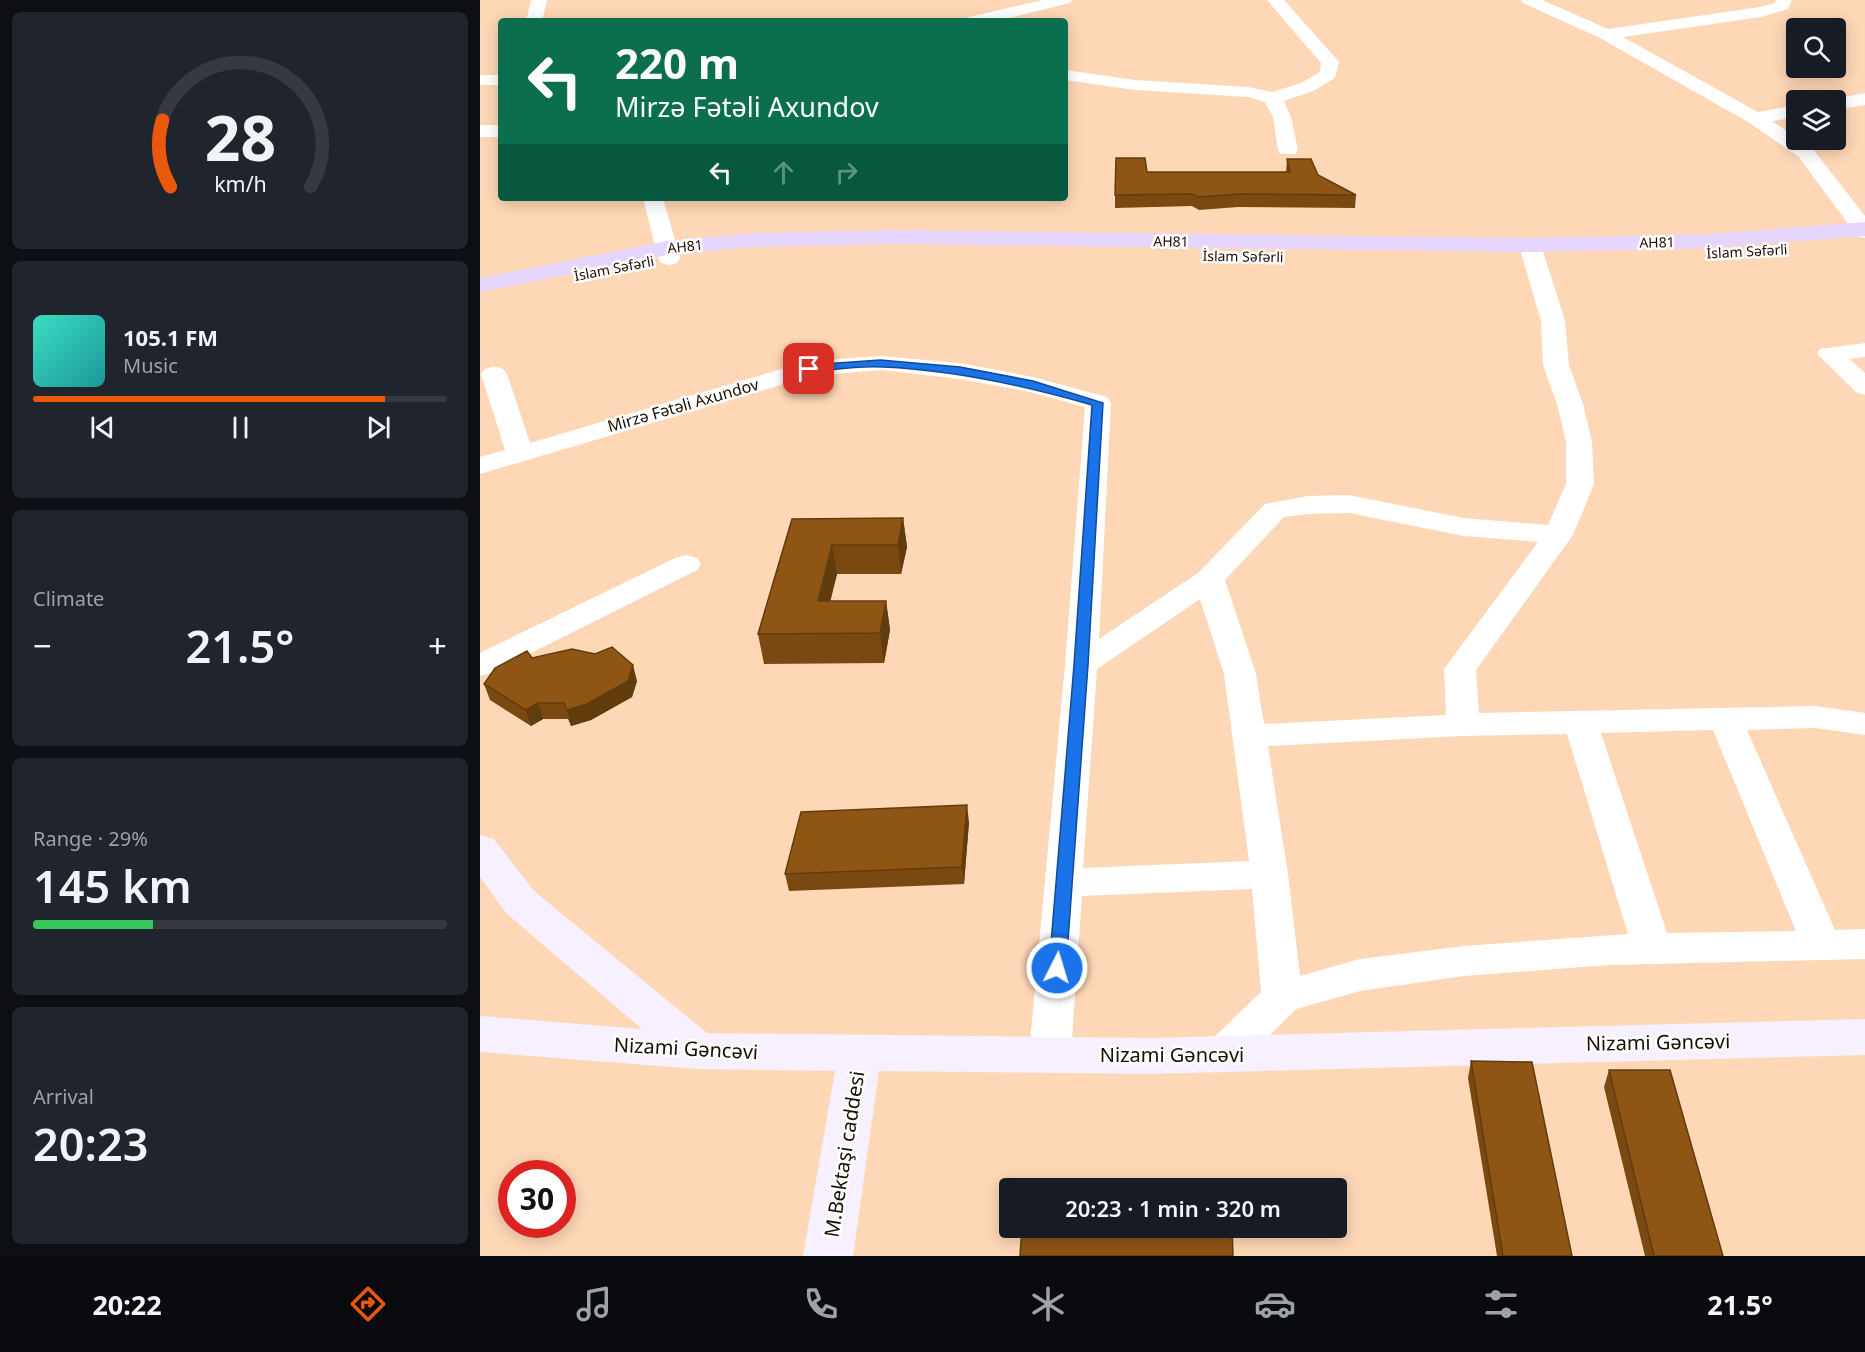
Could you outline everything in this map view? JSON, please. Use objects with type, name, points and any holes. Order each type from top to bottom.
[{"type":"highway","name":"İslam Səfərli","points":[[480,294],[668,253],[900,249],[1722,253],[1865,233]]},
{"type":"highway","name":"AH81","points":[[480,285],[668,253]]},
{"type":"main road","points":[[480,849],[520,902],[698,1051]]},
{"type":"main road","name":"Nizami Gəncəvi","points":[[480,1034],[698,1051],[1224,1054],[1865,1037]]},
{"type":"main road","name":"M.Bektaşi caddesi","points":[[828,1256],[860,1053]]},
{"type":"street","points":[[535,18],[539,0]]},
{"type":"street","points":[[1019,0],[1035,7]]},
{"type":"street","points":[[988,18],[1064,0]]},
{"type":"street","points":[[1068,75],[1135,85],[1248,92],[1273,98],[1307,87],[1329,74],[1330,62],[1313,49],[1290,13],[1275,0]]},
{"type":"street","points":[[1529,0],[1606,34],[1755,118],[1805,152],[1865,233]]},
{"type":"street","points":[[1606,34],[1761,12],[1782,6],[1784,0]]},
{"type":"street","points":[[480,80],[498,80]]},
{"type":"street","points":[[1273,98],[1282,117],[1288,150]]},
{"type":"street","points":[[1846,102],[1865,99]]},
{"type":"street","points":[[1755,118],[1786,113]]},
{"type":"street","points":[[480,131],[498,131]]},
{"type":"street","points":[[654,201],[668,253]]},
{"type":"street","points":[[1463,725],[1460,669],[1558,534],[1580,484],[1579,442],[1570,404],[1556,365],[1553,321],[1533,252]]},
{"type":"street","points":[[1865,350],[1829,354],[1865,387]]},
{"type":"street","name":"Mirzə Fətəli Axundov","points":[[480,466],[809,369],[880,363],[960,371],[1033,385],[1098,403],[1081,665],[1050,1053]]},
{"type":"street","points":[[494,374],[520,453]]},
{"type":"street","points":[[1081,665],[1209,579],[1275,510],[1308,505],[1348,504],[1464,527],[1558,534]]},
{"type":"street","points":[[480,666],[686,564]]},
{"type":"street","points":[[1209,579],[1240,674],[1269,874],[1282,997]]},
{"type":"street","points":[[1249,736],[1463,725],[1815,717],[1865,724]]},
{"type":"street","points":[[1725,719],[1822,945]]},
{"type":"street","points":[[1580,722],[1652,949]]},
{"type":"street","points":[[1064,883],[1269,874]]},
{"type":"street","points":[[1224,1054],[1282,997],[1360,975],[1453,963],[1609,950],[1865,944]]},
{"type":"building","points":[[1116,158],[1145,158],[1147,172],[1290,172],[1287,159],[1311,159],[1318,175],[1356,195],[1239,194],[1199,197],[1192,194],[1115,195]]},
{"type":"building","points":[[903,518],[898,545],[832,545],[818,601],[886,601],[880,633],[758,634],[792,519]]},
{"type":"building","points":[[612,647],[633,665],[628,681],[587,704],[567,710],[564,703],[538,703],[526,710],[484,684],[495,668],[527,651],[532,658],[572,649],[595,654]]},
{"type":"building","points":[[967,805],[962,867],[785,874],[801,812]]},
{"type":"building","points":[[1471,1061],[1532,1062],[1572,1256],[1503,1256]]},
{"type":"building","points":[[1609,1070],[1670,1070],[1723,1256],[1654,1256]]},
{"type":"building","points":[[1021,1238],[1232,1238],[1233,1256],[1020,1256]]},
{"type":"route","points":[[809,369],[880,363],[960,371],[1033,385],[1098,403],[1081,665],[1057,968]]}]
